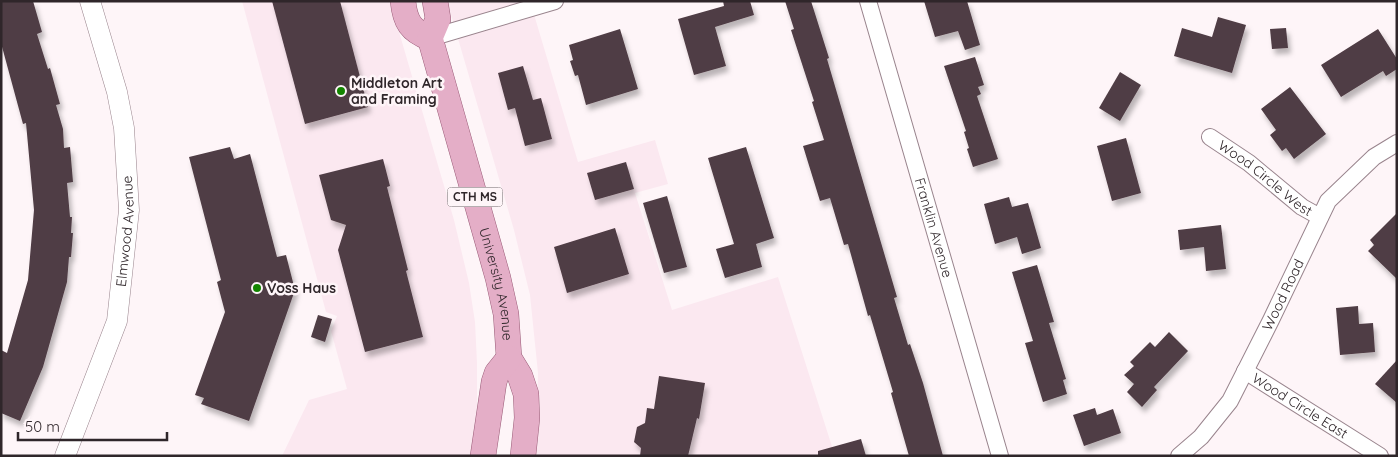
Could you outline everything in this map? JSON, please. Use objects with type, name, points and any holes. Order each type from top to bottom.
[{"type":"main road","points":[[403,1],[411,28],[416,33],[430,38],[438,19],[435,1]]},
{"type":"main road","name":"University Avenue","points":[[430,38],[498,278],[506,314],[509,358],[520,376],[526,394],[527,418],[522,456]]},
{"type":"main road","name":"University Avenue","points":[[482,456],[492,388],[497,373],[509,358]]},
{"type":"street","name":"Elmwood Avenue","points":[[66,456],[117,321],[130,210],[124,128],[116,92],[90,1]]},
{"type":"street","points":[[430,38],[555,1]]},
{"type":"street","name":"Franklin Avenue","points":[[868,1],[1000,456]]},
{"type":"street","name":"Wood Circle West","points":[[1210,138],[1248,163],[1302,207],[1320,217]]},
{"type":"street","name":"Wood Road","points":[[1179,456],[1201,436],[1230,401],[1328,201],[1374,157],[1397,143]]},
{"type":"street","name":"Wood Circle East","points":[[1245,371],[1380,456]]},
{"type":"shaded area","points":[[242,1],[390,1],[454,220],[469,283],[475,322],[477,363],[477,407],[472,456],[282,456],[309,400],[347,389],[331,331],[337,316],[326,312]]},
{"type":"shaded area","points":[[447,1],[530,1],[578,162],[655,140],[668,184],[635,193],[672,310],[778,277],[835,456],[534,456],[538,373],[530,295],[514,230]]},
{"type":"building","points":[[1,1],[33,1],[42,32],[37,34],[48,69],[50,68],[60,104],[56,105],[63,129],[64,148],[70,147],[73,182],[67,183],[70,217],[72,217],[71,233],[73,233],[67,282],[43,367],[20,421],[1,413],[1,350],[7,353],[28,280],[34,210],[26,123],[23,124],[1,43]]},
{"type":"building","points":[[272,1],[340,1],[368,107],[305,124]]},
{"type":"building","points":[[723,1],[750,1],[754,15],[715,27],[726,66],[694,75],[678,19],[724,6]]},
{"type":"building","points":[[785,1],[811,1],[897,297],[894,298],[908,345],[910,344],[923,383],[943,456],[909,456],[891,393],[893,392],[870,315],[868,316],[848,244],[844,245],[830,198],[820,201],[803,146],[824,140],[812,102],[814,101],[791,30],[794,29]]},
{"type":"building","points":[[924,1],[967,1],[980,45],[965,50],[958,31],[935,37]]},
{"type":"building","points":[[1218,17],[1246,25],[1232,73],[1174,56],[1182,28],[1212,37]]},
{"type":"building","points":[[1286,28],[1288,48],[1272,49],[1270,29]]},
{"type":"building","points":[[620,29],[638,89],[586,105],[578,75],[575,76],[570,61],[573,60],[569,45]]},
{"type":"building","points":[[1378,29],[1397,59],[1397,69],[1386,76],[1383,71],[1341,97],[1321,65]]},
{"type":"building","points":[[975,57],[984,85],[978,87],[981,94],[977,96],[998,159],[973,167],[967,149],[969,148],[964,132],[966,131],[944,66]]},
{"type":"building","points":[[523,66],[533,100],[541,98],[552,139],[525,146],[515,108],[508,110],[498,73]]},
{"type":"building","points":[[1120,72],[1141,85],[1120,121],[1099,108]]},
{"type":"building","points":[[1290,87],[1326,134],[1294,159],[1286,148],[1282,151],[1270,135],[1276,130],[1261,109]]},
{"type":"building","points":[[1126,138],[1141,193],[1112,201],[1097,146]]},
{"type":"building","name":"Voss Haus","points":[[230,147],[234,159],[250,154],[277,257],[286,255],[295,290],[249,421],[201,404],[204,398],[195,395],[225,312],[217,282],[221,280],[189,157]]},
{"type":"building","points":[[746,147],[774,238],[756,244],[762,267],[725,278],[716,249],[734,244],[708,158]]},
{"type":"building","points":[[383,159],[390,186],[387,187],[423,337],[365,352],[338,250],[346,225],[331,220],[319,175]]},
{"type":"building","points":[[626,162],[634,189],[595,200],[587,173]]},
{"type":"building","points":[[667,196],[687,267],[664,273],[643,203]]},
{"type":"building","points":[[1009,197],[1012,207],[1028,203],[1041,248],[1022,254],[1017,237],[995,244],[984,204]]},
{"type":"building","points":[[1397,213],[1397,279],[1368,251],[1374,245],[1370,240]]},
{"type":"building","points":[[1221,225],[1226,269],[1206,271],[1204,247],[1180,250],[1178,230]]},
{"type":"building","points":[[615,228],[629,274],[567,293],[554,247]]},
{"type":"building","points":[[1037,265],[1054,322],[1049,323],[1066,379],[1063,380],[1067,394],[1043,402],[1025,343],[1033,341],[1012,272]]},
{"type":"building","points":[[1358,306],[1359,324],[1373,323],[1375,352],[1340,355],[1336,308]]},
{"type":"building","points":[[318,315],[332,319],[325,342],[311,337]]},
{"type":"building","points":[[1169,332],[1188,351],[1154,387],[1157,390],[1142,407],[1127,392],[1134,384],[1124,375],[1134,366],[1130,362],[1150,342],[1155,347]]},
{"type":"building","points":[[1397,360],[1397,403],[1375,384]]},
{"type":"building","points":[[659,376],[705,383],[699,419],[697,418],[688,456],[640,456],[641,448],[634,442],[637,427],[645,423],[647,408],[654,409]]},
{"type":"building","points":[[1095,408],[1097,415],[1113,409],[1121,433],[1084,446],[1073,415]]},
{"type":"building","points":[[861,439],[866,456],[818,456],[818,451]]},
{"type":"place","name":"Middleton Art and Framing","points":[[341,91]]},
{"type":"place","name":"Voss Haus","points":[[257,288]]}]
